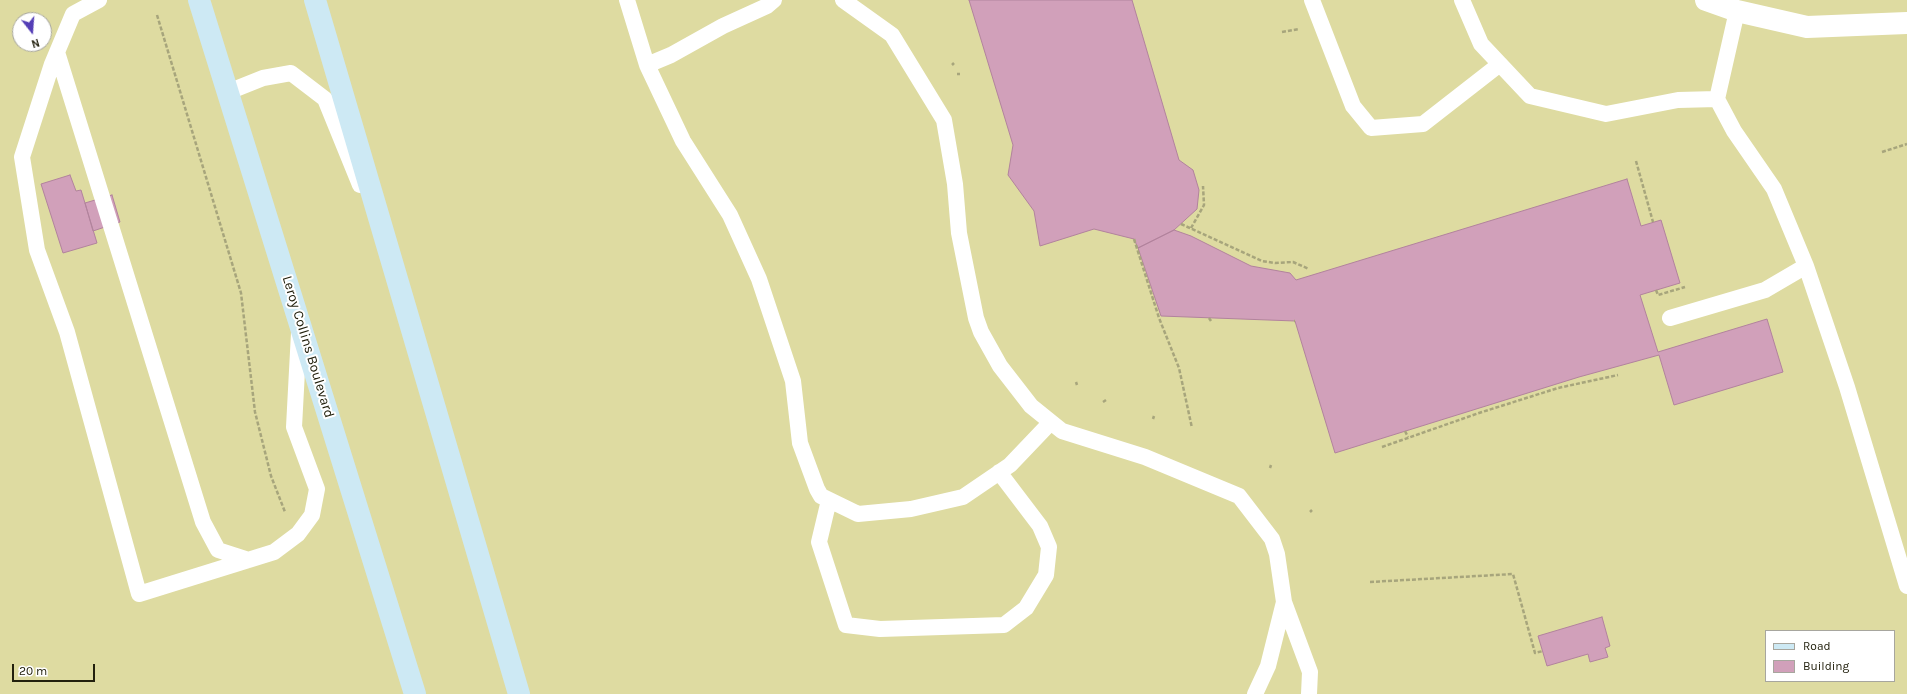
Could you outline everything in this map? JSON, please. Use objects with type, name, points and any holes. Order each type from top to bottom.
[{"type":"street","name":"Leroy Collins Boulevard","points":[[198,0],[300,320],[415,694]]},
{"type":"street","points":[[314,0],[519,694]]},
{"type":"street","points":[[1706,0],[1739,5],[1807,27],[1907,23]]},
{"type":"lane","points":[[99,0],[73,14],[57,52],[22,157],[37,250],[67,332],[139,594],[274,552],[298,534],[312,515],[317,488],[294,427],[300,320]]},
{"type":"lane","points":[[627,0],[647,65],[683,141],[730,215],[759,279],[793,381],[800,442],[821,496],[858,514],[910,509],[963,497],[1010,465],[1051,422]]},
{"type":"lane","points":[[647,65],[671,55],[723,26],[767,6],[774,0]]},
{"type":"lane","points":[[842,0],[892,35],[944,120],[955,184],[959,233],[976,318],[981,332],[1000,366],[1031,406],[1062,431],[1145,458],[1239,496],[1272,539],[1277,554],[1284,602],[1310,672],[1309,694]]},
{"type":"lane","points":[[1312,0],[1353,106],[1371,128],[1423,124],[1500,64]]},
{"type":"lane","points":[[1462,0],[1481,44],[1530,96],[1606,114],[1678,100],[1717,99]]},
{"type":"lane","points":[[1739,5],[1717,99],[1734,131],[1774,189],[1806,266],[1847,387],[1907,586]]},
{"type":"lane","points":[[57,52],[203,522],[218,550],[249,560]]},
{"type":"lane","points":[[228,92],[263,78],[291,73],[325,99],[393,264]]},
{"type":"lane","points":[[1670,318],[1765,290],[1806,266]]},
{"type":"lane","points":[[829,500],[819,542],[846,625],[880,629],[1004,625],[1026,608],[1046,574],[1049,547],[1040,526],[999,472]]},
{"type":"lane","points":[[1255,694],[1268,666],[1284,602]]},
{"type":"path","points":[[157,15],[241,293],[255,412],[271,476],[286,515]]},
{"type":"path","points":[[1282,32],[1306,27]]},
{"type":"path","points":[[1882,152],[1907,144]]},
{"type":"path","points":[[1636,161],[1653,222]]},
{"type":"path","points":[[1191,228],[1204,205],[1203,186]]},
{"type":"path","points":[[1181,224],[1262,261],[1275,263],[1293,262],[1308,269]]},
{"type":"path","points":[[1134,239],[1159,318],[1179,368],[1192,428]]},
{"type":"path","points":[[1656,290],[1658,295],[1685,287]]},
{"type":"path","points":[[1382,447],[1479,413],[1558,388],[1618,375]]},
{"type":"path","points":[[1405,431],[1408,437]]},
{"type":"path","points":[[1370,582],[1513,574],[1535,654],[1543,651]]},
{"type":"shaded area","points":[[0,0],[1907,0],[1907,694],[0,694]]},
{"type":"building","points":[[969,0],[1132,0],[1179,160],[1193,170],[1199,190],[1197,209],[1174,230],[1138,248],[1134,239],[1094,229],[1040,246],[1034,211],[1008,175],[1013,145]]},
{"type":"building","points":[[70,175],[76,191],[81,190],[97,243],[63,253],[41,184]]},
{"type":"building","points":[[1627,179],[1641,226],[1661,220],[1680,283],[1640,295],[1658,352],[1767,319],[1783,372],[1674,405],[1659,355],[1579,377],[1335,453],[1295,321],[1161,316],[1138,248],[1174,230],[1191,236],[1251,266],[1290,273],[1296,280]]},
{"type":"building","points":[[112,195],[120,222],[93,231],[85,203]]},
{"type":"building","points":[[1602,617],[1610,646],[1605,648],[1608,657],[1590,662],[1588,654],[1547,666],[1538,636]]}]
